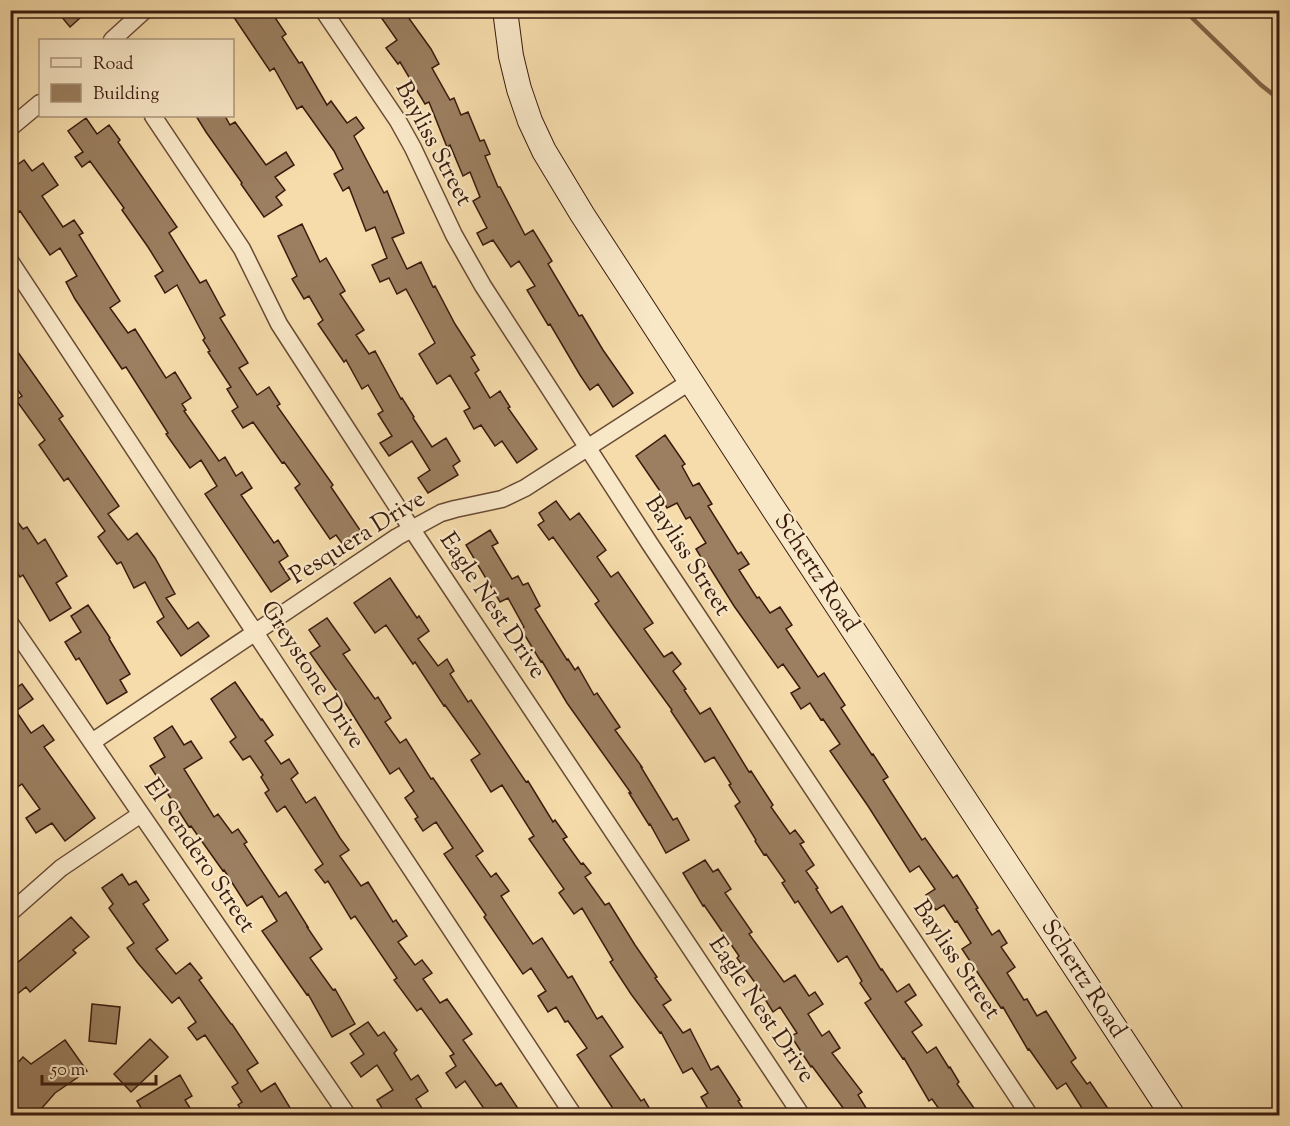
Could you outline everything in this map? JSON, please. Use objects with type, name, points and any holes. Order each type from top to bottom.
[{"type":"street","points":[[112,39],[145,10]]},
{"type":"street","name":"Bayliss Street","points":[[323,10],[398,121],[454,235],[483,286],[650,544],[1030,1116]]},
{"type":"street","name":"Schertz Road","points":[[505,10],[511,56],[530,121],[544,151],[582,214],[1173,1116]]},
{"type":"street","points":[[10,128],[39,104]]},
{"type":"street","name":"Eagle Nest Drive","points":[[154,117],[242,249],[279,324],[411,528],[802,1116]]},
{"type":"street","name":"Greystone Drive","points":[[10,261],[574,1116]]},
{"type":"street","name":"Pesquera Drive","points":[[92,742],[411,528],[455,508],[502,499],[525,488],[691,381]]},
{"type":"street","name":"El Sendero Street","points":[[10,623],[348,1116]]},
{"type":"street","points":[[10,914],[61,868],[141,814]]},
{"type":"building","points":[[56,10],[89,10],[70,27]]},
{"type":"building","points":[[229,10],[270,10],[286,34],[282,37],[299,63],[302,62],[327,105],[331,101],[347,123],[356,117],[364,128],[354,136],[384,193],[387,191],[404,233],[392,238],[407,269],[421,262],[433,287],[435,286],[475,355],[471,357],[479,370],[475,373],[490,398],[500,391],[510,407],[508,408],[537,449],[517,463],[502,441],[495,446],[481,425],[474,429],[464,411],[470,408],[450,375],[437,384],[419,354],[435,343],[406,289],[397,294],[389,278],[380,282],[372,265],[387,258],[375,227],[366,231],[349,187],[343,191],[334,174],[343,169],[334,151],[302,106],[297,109],[274,68],[270,71]]},
{"type":"building","points":[[376,10],[403,10],[431,49],[439,64],[432,68],[450,100],[454,98],[461,115],[468,112],[480,141],[484,140],[490,154],[485,156],[498,187],[525,235],[533,230],[552,261],[548,264],[579,316],[582,315],[633,393],[613,407],[598,384],[590,390],[580,375],[527,290],[535,286],[519,261],[511,267],[493,240],[483,245],[477,233],[487,228],[473,201],[480,197],[470,172],[463,176],[450,145],[447,147],[429,102],[425,104],[400,62],[398,64],[386,48],[397,40]]},
{"type":"building","points":[[197,117],[226,117],[230,125],[235,122],[266,165],[286,152],[294,165],[275,177],[285,190],[276,197],[282,205],[264,217]]},
{"type":"building","points":[[86,118],[97,134],[109,125],[120,140],[118,142],[177,227],[169,233],[200,283],[206,280],[225,315],[220,318],[248,363],[239,368],[257,395],[269,387],[280,404],[277,406],[333,485],[331,487],[362,533],[344,546],[336,535],[330,539],[295,488],[300,484],[253,422],[243,428],[232,411],[238,407],[227,389],[231,387],[208,352],[210,351],[203,340],[205,338],[177,285],[165,293],[155,276],[163,271],[122,210],[124,208],[90,161],[82,167],[75,157],[83,152],[68,131]]},
{"type":"building","points":[[24,160],[32,171],[43,163],[58,185],[42,196],[63,227],[74,220],[83,233],[79,235],[120,301],[110,308],[128,333],[135,329],[166,378],[175,372],[191,398],[182,404],[186,410],[184,411],[219,461],[225,457],[236,476],[242,472],[252,488],[241,495],[274,543],[278,540],[288,556],[279,562],[290,579],[271,592],[205,494],[217,486],[201,460],[190,468],[166,434],[168,433],[126,367],[122,369],[75,299],[66,282],[77,276],[60,248],[50,255],[20,211],[18,212],[10,201],[10,193],[17,188],[10,180],[10,170]]},
{"type":"building","points":[[302,224],[320,262],[326,258],[345,291],[340,294],[364,330],[356,335],[369,354],[375,351],[401,399],[432,447],[446,438],[460,461],[453,466],[458,475],[428,493],[418,478],[430,470],[412,441],[389,456],[380,443],[392,436],[378,414],[383,411],[368,385],[362,389],[346,360],[344,362],[318,324],[323,320],[309,296],[304,299],[292,279],[297,276],[278,236]]},
{"type":"building","points":[[10,341],[63,416],[59,419],[119,506],[108,514],[128,540],[137,533],[155,558],[175,594],[166,598],[188,629],[198,622],[209,636],[181,656],[157,622],[164,617],[145,582],[134,588],[121,562],[117,564],[98,537],[105,531],[68,478],[64,481],[39,445],[45,440],[16,400],[22,396],[10,379]]},
{"type":"building","points":[[665,435],[685,464],[682,466],[693,486],[699,483],[712,504],[708,506],[738,554],[741,552],[749,564],[739,570],[757,598],[759,597],[770,613],[780,607],[792,625],[786,629],[818,677],[824,673],[845,705],[841,708],[888,777],[883,780],[922,840],[925,838],[953,878],[957,875],[992,935],[999,930],[1007,943],[1001,947],[1015,967],[1007,973],[1024,1000],[1027,999],[1037,1016],[1046,1011],[1076,1058],[1071,1062],[1087,1084],[1090,1082],[1113,1116],[1087,1116],[1066,1083],[1057,1089],[1028,1050],[1003,1007],[1001,1008],[962,949],[971,943],[957,921],[955,922],[944,905],[936,910],[926,895],[935,889],[919,866],[910,872],[830,751],[840,744],[810,703],[801,709],[791,693],[800,688],[783,664],[778,668],[707,563],[705,564],[696,549],[706,543],[690,517],[686,519],[677,503],[667,508],[658,492],[660,491],[636,456]]},
{"type":"building","points":[[556,501],[570,520],[579,513],[606,550],[597,557],[611,577],[618,572],[653,623],[644,629],[664,657],[672,652],[681,664],[673,671],[700,714],[710,708],[749,772],[751,771],[773,805],[771,807],[790,834],[795,830],[804,842],[800,844],[814,865],[806,871],[831,913],[842,906],[897,992],[909,984],[916,995],[905,1002],[922,1025],[912,1032],[927,1053],[936,1047],[950,1067],[959,1082],[957,1084],[974,1108],[964,1116],[944,1116],[932,1099],[929,1101],[904,1058],[865,1003],[871,999],[860,983],[862,981],[847,956],[838,962],[798,901],[795,903],[782,883],[785,881],[755,841],[735,806],[740,802],[714,757],[705,762],[672,710],[595,604],[599,601],[553,537],[549,540],[538,525],[544,521],[539,513]]},
{"type":"building","points":[[10,512],[23,529],[27,527],[38,544],[45,539],[67,576],[56,583],[71,608],[50,621],[23,575],[20,577],[10,563]]},
{"type":"building","points":[[490,530],[498,543],[492,546],[512,579],[518,576],[523,585],[528,583],[540,606],[535,609],[567,660],[575,670],[578,667],[594,695],[597,693],[620,727],[615,730],[642,767],[673,820],[677,818],[689,840],[666,853],[629,793],[631,793],[541,662],[521,629],[524,627],[508,598],[500,602],[466,545]]},
{"type":"building","points":[[390,578],[417,618],[419,616],[429,631],[418,639],[438,666],[447,659],[454,671],[450,674],[468,702],[471,700],[526,782],[528,781],[553,822],[555,820],[567,837],[563,839],[581,864],[583,863],[591,873],[585,877],[605,905],[609,903],[657,977],[655,978],[671,1000],[663,1005],[683,1033],[690,1029],[711,1070],[718,1066],[748,1116],[712,1116],[701,1097],[708,1093],[692,1068],[683,1073],[661,1032],[631,994],[610,962],[613,960],[582,908],[574,914],[559,893],[564,889],[529,839],[534,836],[502,785],[491,792],[471,760],[480,754],[415,662],[413,664],[386,625],[375,633],[354,603]]},
{"type":"building","points":[[88,605],[130,674],[120,680],[127,692],[107,704],[79,658],[76,660],[65,642],[81,632],[71,616]]},
{"type":"building","points":[[327,618],[350,650],[343,654],[375,699],[378,697],[391,718],[385,722],[400,743],[406,739],[431,779],[433,778],[483,851],[476,856],[491,877],[496,873],[509,891],[501,896],[533,944],[542,938],[568,978],[572,976],[597,1019],[602,1016],[623,1047],[610,1056],[641,1101],[644,1099],[654,1116],[618,1116],[577,1055],[587,1048],[568,1021],[565,1022],[556,1007],[548,1012],[538,996],[546,991],[531,968],[523,974],[444,854],[453,848],[436,822],[423,831],[415,819],[418,817],[405,798],[414,791],[399,768],[390,774],[346,704],[310,653],[320,646],[309,630]]},
{"type":"building","points":[[235,682],[273,735],[265,741],[281,764],[289,759],[298,773],[291,779],[306,803],[315,797],[349,850],[340,856],[361,886],[368,882],[393,922],[396,920],[407,936],[398,942],[415,965],[422,960],[432,973],[423,979],[440,1003],[447,999],[472,1034],[463,1040],[496,1086],[501,1083],[523,1116],[489,1116],[465,1081],[456,1088],[446,1073],[456,1066],[450,1056],[454,1054],[421,1008],[417,1011],[394,980],[397,978],[355,916],[351,919],[328,881],[325,883],[315,870],[323,864],[285,806],[277,812],[265,793],[269,790],[261,777],[263,775],[250,756],[243,760],[230,742],[236,737],[211,699]]},
{"type":"building","points":[[22,684],[33,699],[16,711],[31,733],[43,725],[54,740],[44,747],[95,818],[65,841],[52,823],[36,833],[26,818],[40,809],[22,784],[10,792],[10,692]]},
{"type":"building","points":[[172,726],[184,745],[191,741],[202,758],[184,769],[214,817],[218,814],[232,833],[238,829],[247,842],[244,844],[279,897],[286,892],[322,949],[310,958],[333,990],[335,989],[355,1024],[332,1037],[308,994],[262,931],[277,921],[262,896],[247,906],[224,870],[191,826],[189,827],[150,766],[165,757],[154,738]]},
{"type":"building","points":[[705,860],[713,872],[718,869],[731,889],[725,893],[752,932],[749,934],[784,982],[795,975],[809,996],[815,992],[823,1004],[808,1014],[822,1036],[829,1031],[840,1048],[832,1053],[862,1092],[858,1095],[871,1116],[849,1116],[811,1067],[791,1036],[797,1033],[780,1007],[773,1012],[764,995],[737,958],[739,956],[703,906],[683,873]]},
{"type":"building","points":[[122,874],[129,885],[136,881],[149,900],[143,904],[168,940],[156,949],[176,974],[190,963],[202,978],[199,980],[258,1063],[247,1070],[261,1092],[275,1083],[295,1116],[245,1116],[238,1105],[242,1102],[232,1087],[238,1083],[205,1035],[197,1040],[188,1028],[196,1022],[179,997],[172,1003],[127,948],[134,943],[109,908],[113,904],[102,888]]},
{"type":"building","points":[[71,917],[89,937],[73,950],[76,953],[30,992],[26,987],[10,1000],[10,969]]},
{"type":"building","points":[[92,1004],[120,1007],[116,1044],[89,1041]]},
{"type":"building","points":[[368,1022],[378,1036],[384,1032],[397,1050],[394,1053],[411,1080],[418,1075],[428,1091],[416,1099],[427,1116],[387,1116],[377,1100],[393,1090],[377,1065],[361,1077],[351,1063],[364,1054],[350,1034]]},
{"type":"building","points":[[150,1039],[168,1057],[131,1092],[114,1074]]},
{"type":"building","points":[[65,1040],[87,1071],[55,1093],[35,1116],[10,1116],[10,1071],[23,1057],[31,1064]]},
{"type":"building","points":[[180,1075],[192,1096],[185,1100],[195,1116],[146,1116],[137,1101]]},
{"type":"waterway","points":[[1184,10],[1261,85],[1280,100]]}]
